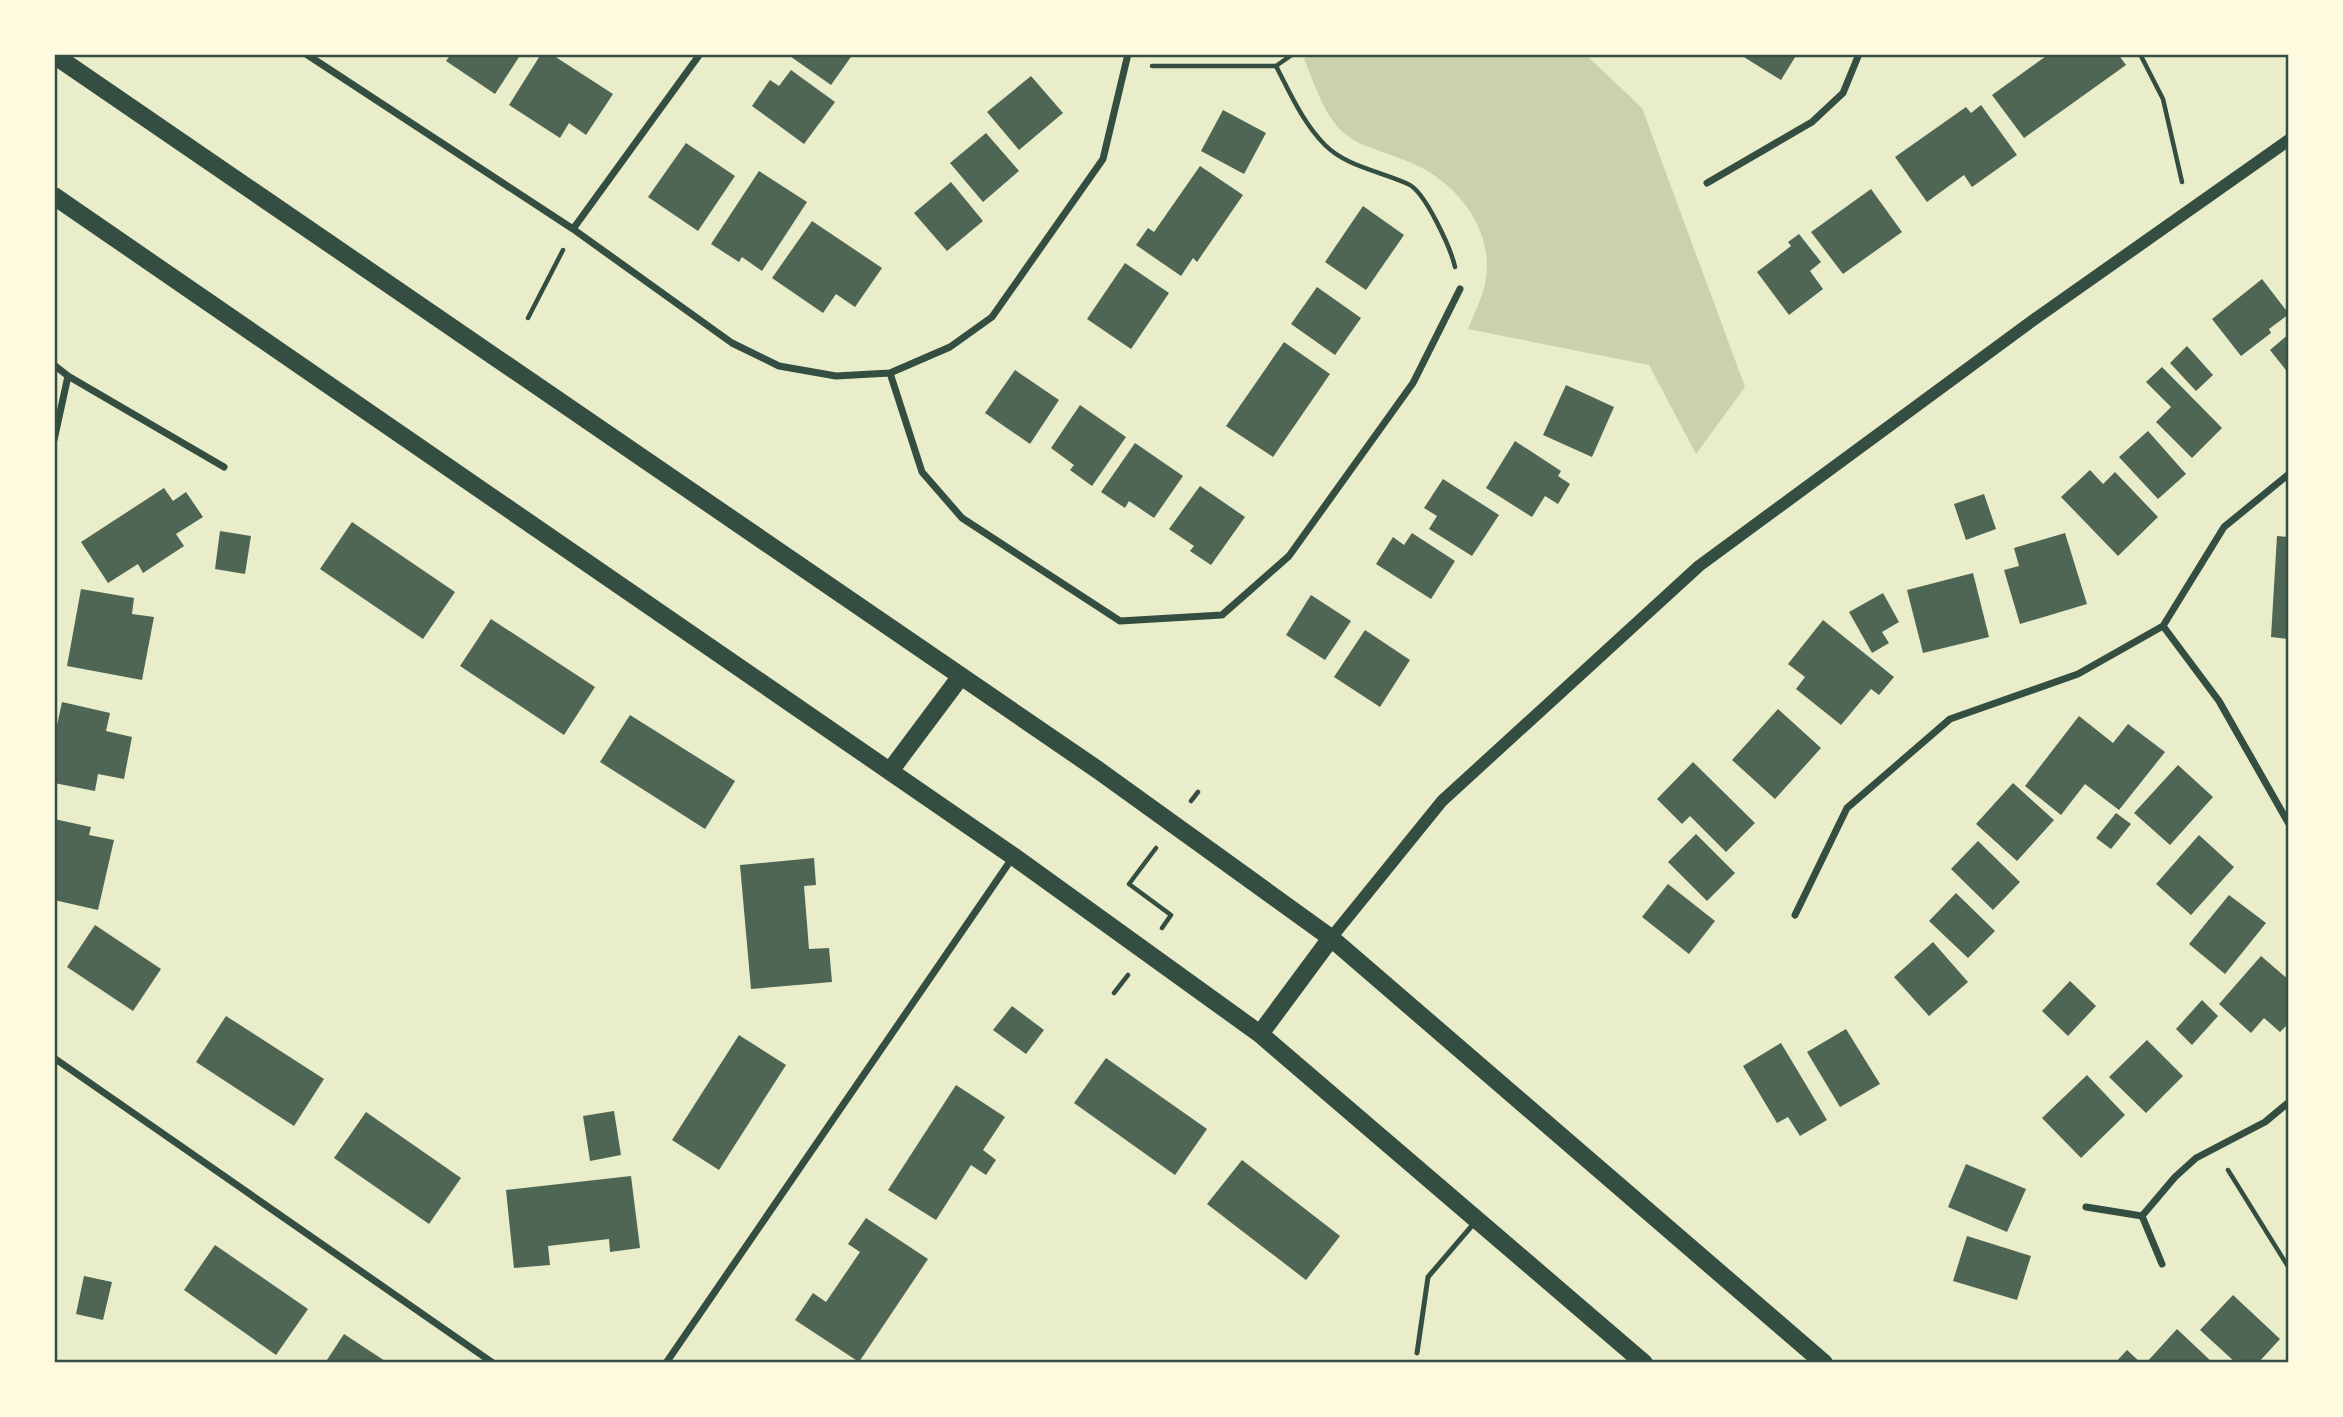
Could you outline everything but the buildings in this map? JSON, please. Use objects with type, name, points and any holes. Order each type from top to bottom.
[{"type":"main road","points":[[54,55],[961,676],[1174,824],[1331,938],[1824,1363]]},
{"type":"main road","points":[[54,196],[1013,856],[1260,1034],[1644,1363]]},
{"type":"main road","points":[[890,771],[961,676]]},
{"type":"main road","points":[[1260,1034],[1331,938]]},
{"type":"street","points":[[306,54],[573,229],[732,342],[779,366],[836,376],[890,373],[950,347],[992,317],[1103,159],[1128,54]]},
{"type":"street","points":[[573,229],[700,54]]},
{"type":"street","points":[[1707,183],[1812,122],[1843,93],[1859,54]]},
{"type":"street","points":[[1331,938],[1442,801],[1699,566],[2032,321],[2289,140]]},
{"type":"street","points":[[890,373],[922,472],[962,518],[1121,621],[1222,614],[1289,556],[1413,383],[1460,289]]},
{"type":"street","points":[[54,365],[68,376],[224,467]]},
{"type":"street","points":[[54,440],[68,376]]},
{"type":"street","points":[[1795,915],[1847,808],[1950,719],[2078,674],[2163,626],[2224,527],[2289,474]]},
{"type":"street","points":[[2163,626],[2219,701],[2289,824]]},
{"type":"street","points":[[666,1363],[1013,856]]},
{"type":"street","points":[[54,1058],[493,1363]]},
{"type":"street","points":[[2142,1216],[2175,1177],[2196,1158],[2265,1122],[2289,1101]]},
{"type":"street","points":[[2086,1207],[2142,1216]]},
{"type":"street","points":[[2142,1216],[2162,1264]]},
{"type":"lane","points":[[1417,1353],[1427,1277],[1477,1220]]},
{"type":"path","points":[[1125,66],[1276,66],[1293,54]]},
{"type":"path","points":[[2140,54],[2163,99],[2189,211]]},
{"type":"path","points":[[1276,66],[1297,108],[1325,146],[1366,170],[1411,185],[1430,211],[1451,249],[1460,289]]},
{"type":"path","points":[[528,318],[573,229]]},
{"type":"path","points":[[1114,993],[1171,915],[1129,884],[1198,792]]},
{"type":"path","points":[[2218,1147],[2231,1177],[2289,1268]]},
{"type":"green space","points":[[1313,54],[1585,54],[1642,108],[1745,387],[1696,454],[1649,365],[1468,329],[1483,291],[1487,260],[1484,243],[1470,212],[1447,185],[1433,175],[1410,162],[1355,141],[1333,122],[1304,59]]}]
